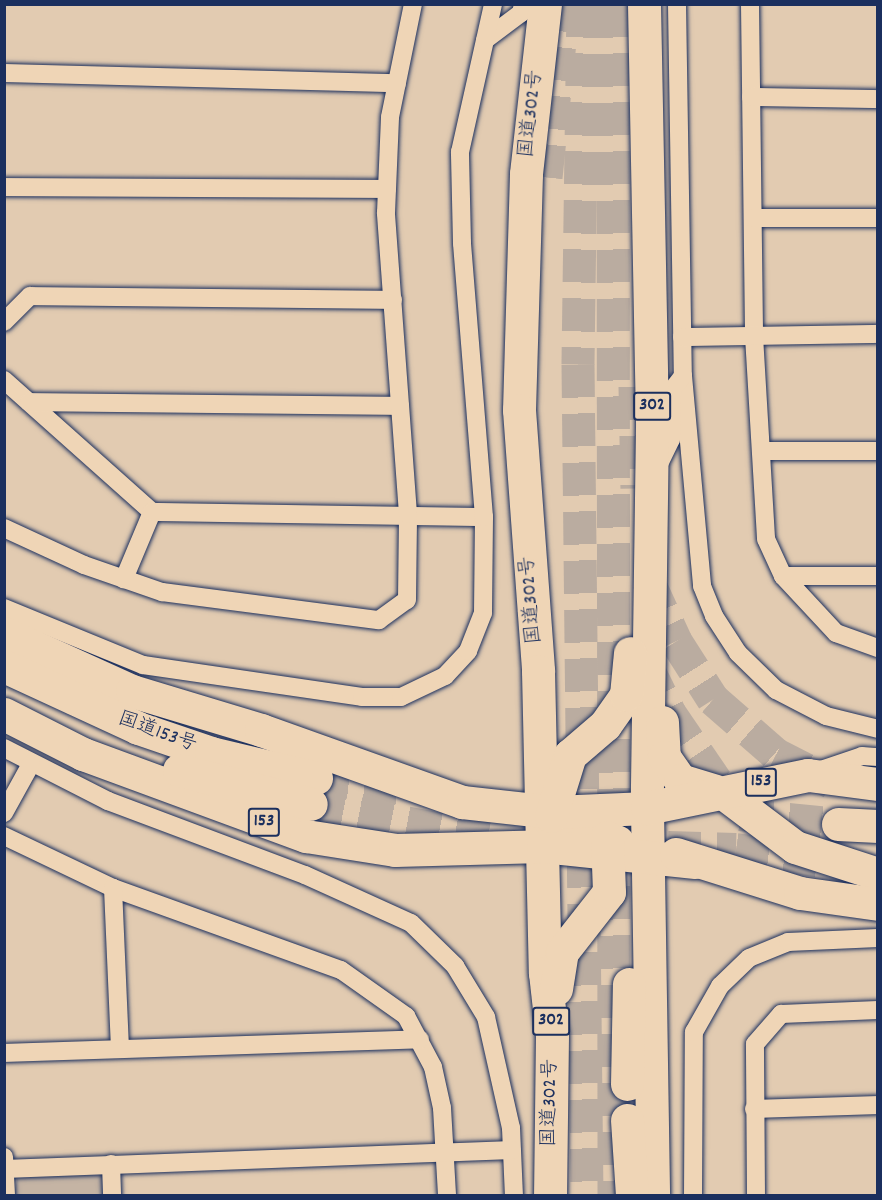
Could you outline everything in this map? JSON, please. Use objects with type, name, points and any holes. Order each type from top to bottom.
[{"type":"highway","name":"国道302号","points":[[545,4],[526,174],[519,410],[538,671],[553,799],[543,846],[552,1035],[550,1196]]},
{"type":"highway","points":[[628,4],[631,318],[652,427]]},
{"type":"highway","name":"302","points":[[644,4],[652,427],[648,555],[647,864],[653,1196]]},
{"type":"highway","points":[[538,671],[548,555],[540,416],[546,177]]},
{"type":"highway","name":"302","points":[[553,799],[570,755],[605,725],[626,695],[637,540],[652,481]]},
{"type":"highway","name":"302","points":[[648,555],[660,593],[664,757],[680,780],[721,793]]},
{"type":"highway","name":"153","points":[[4,633],[132,691],[261,730],[462,802],[553,799],[647,808],[808,775],[870,793]]},
{"type":"highway","name":"国道153号","points":[[4,666],[138,728],[314,791],[186,772],[4,690]]},
{"type":"highway","name":"153","points":[[4,714],[83,754],[306,836],[395,850],[543,846],[610,838]]},
{"type":"highway","points":[[721,793],[795,847],[874,898]]},
{"type":"highway","name":"153","points":[[553,799],[647,864],[695,862],[808,895],[874,898]]},
{"type":"highway","points":[[610,838],[647,808]]},
{"type":"highway","points":[[838,824],[878,826]]},
{"type":"highway","name":"302","points":[[552,1035],[562,952],[609,892],[610,838]]},
{"type":"highway","points":[[632,1196],[627,1109],[632,917],[647,864]]},
{"type":"highway","points":[[839,864],[878,864]]},
{"type":"street","points":[[4,528],[124,579],[162,592],[248,606],[379,620],[407,600],[408,514],[387,189],[397,82],[413,4]]},
{"type":"street","points":[[4,608],[143,665],[340,695],[401,697],[445,676],[468,651],[483,613],[484,517],[462,243],[460,153],[493,4]]},
{"type":"street","points":[[485,40],[521,13],[523,4]]},
{"type":"street","points":[[677,4],[683,376],[695,553],[714,616],[738,653],[776,690],[826,716],[878,729]]},
{"type":"street","points":[[750,4],[754,336],[766,539],[783,576],[836,633],[878,648]]},
{"type":"street","points":[[4,73],[397,82]]},
{"type":"street","points":[[751,97],[878,99]]},
{"type":"street","points":[[4,187],[387,189]]},
{"type":"street","points":[[753,218],[878,218]]},
{"type":"street","points":[[4,322],[30,296],[393,300]]},
{"type":"street","points":[[682,336],[878,334]]},
{"type":"street","points":[[652,481],[671,439],[672,390],[683,376]]},
{"type":"street","points":[[4,380],[152,512],[408,514],[484,517]]},
{"type":"street","points":[[29,402],[400,406]]},
{"type":"street","points":[[761,451],[878,451]]},
{"type":"street","points":[[124,579],[152,512]]},
{"type":"street","points":[[783,576],[878,576]]},
{"type":"street","points":[[4,748],[31,764],[108,801],[305,875],[411,923],[455,966],[486,1017],[512,1150],[514,1196]]},
{"type":"street","points":[[808,775],[862,756],[878,757]]},
{"type":"street","points":[[4,813],[31,764]]},
{"type":"street","points":[[4,836],[113,888],[341,969],[406,1016],[433,1067],[445,1151],[447,1196]]},
{"type":"street","points":[[113,888],[120,1049]]},
{"type":"street","points":[[693,1196],[694,1032],[720,986],[749,958],[788,942],[878,938]]},
{"type":"street","points":[[756,1196],[755,1044],[782,1014],[878,1010]]},
{"type":"street","points":[[4,1053],[420,1039]]},
{"type":"street","points":[[754,1109],[878,1105]]},
{"type":"street","points":[[5,1169],[512,1150]]},
{"type":"street","points":[[4,1157],[6,1196]]},
{"type":"street","points":[[111,1164],[112,1196]]},
{"type":"shaded area","points":[[101,1172],[107,1177],[107,1195],[14,1195],[18,1175]]},
{"type":"tunnel","points":[[546,177],[564,4]]},
{"type":"tunnel","points":[[583,4],[578,364],[587,1196]]},
{"type":"tunnel","points":[[613,4],[614,1196]]},
{"type":"tunnel","points":[[635,386],[637,488]]},
{"type":"tunnel","points":[[648,580],[676,641],[713,699],[776,754],[831,782]]},
{"type":"tunnel","points":[[646,664],[670,713],[726,795]]},
{"type":"tunnel","points":[[316,778],[404,788]]},
{"type":"tunnel","points":[[311,804],[488,838]]},
{"type":"tunnel","points":[[740,814],[838,824]]},
{"type":"tunnel","points":[[668,847],[736,849],[822,861]]}]
